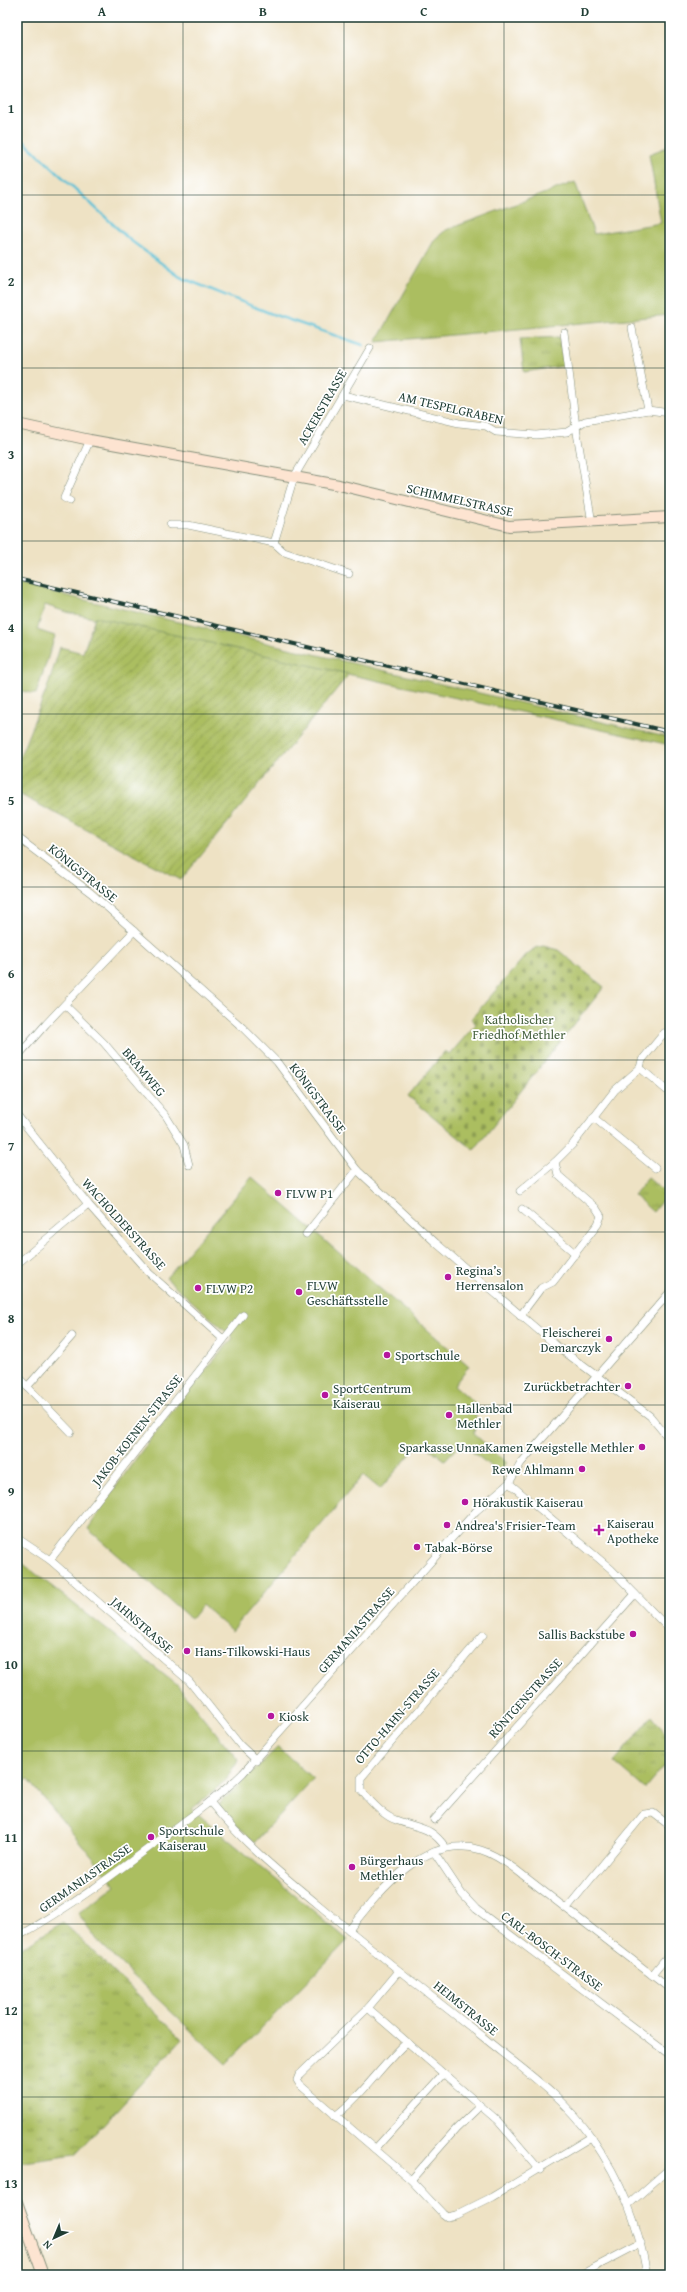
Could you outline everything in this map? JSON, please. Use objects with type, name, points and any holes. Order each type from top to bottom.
[{"type":"street","points":[[632,328],[648,410]]},
{"type":"street","points":[[564,332],[576,427],[592,523]]},
{"type":"street","name":"ACKERSTRASSE","points":[[294,477],[370,348]]},
{"type":"street","name":"AM TESPELGRABEN","points":[[343,395],[459,423],[486,426],[496,432],[536,435],[567,432],[585,421],[648,410],[670,413]]},
{"type":"street","name":"SCHIMMELSTRASSE","points":[[17,424],[90,440],[339,486],[509,526],[592,523],[670,517]]},
{"type":"street","points":[[70,501],[64,498],[90,440]]},
{"type":"street","points":[[274,543],[294,477]]},
{"type":"street","points":[[170,525],[188,525],[274,543],[284,552],[349,574]]},
{"type":"street","name":"KÖNIGSTRASSE","points":[[17,837],[91,892],[269,1053],[358,1170],[441,1248],[520,1316],[597,1377],[650,1416],[670,1440]]},
{"type":"street","points":[[17,1057],[134,931]]},
{"type":"street","name":"BRAMWEG","points":[[65,1005],[104,1043],[169,1121],[184,1145],[189,1165]]},
{"type":"street","points":[[520,1191],[555,1162],[573,1144],[615,1090],[640,1068],[642,1060],[667,1035]]},
{"type":"street","points":[[640,1068],[670,1093]]},
{"type":"street","name":"WACHOLDERSTRASSE","points":[[17,1115],[88,1204],[149,1273],[223,1339]]},
{"type":"street","points":[[593,1117],[655,1168]]},
{"type":"street","points":[[520,1316],[541,1288],[553,1282],[576,1254],[598,1224],[601,1216],[596,1208],[558,1175],[555,1162]]},
{"type":"street","points":[[306,1234],[358,1170]]},
{"type":"street","points":[[17,1264],[88,1204]]},
{"type":"street","points":[[522,1209],[576,1254]]},
{"type":"street","name":"GERMANIASTRASSE","points":[[17,1937],[41,1924],[97,1885],[227,1789],[256,1760],[476,1511],[509,1483],[521,1463],[670,1292]]},
{"type":"street","name":"JAKOB-KOENEN-STRASSE","points":[[50,1560],[243,1315]]},
{"type":"street","points":[[27,1387],[72,1336]]},
{"type":"street","points":[[17,1376],[71,1432]]},
{"type":"street","points":[[509,1483],[611,1569],[670,1630]]},
{"type":"street","name":"JAHNSTRASSE","points":[[17,1538],[50,1560],[189,1681],[240,1745],[256,1760]]},
{"type":"street","name":"RÖNTGENSTRASSE","points":[[434,1820],[635,1594]]},
{"type":"street","name":"OTTO-HAHN-STRASSE","points":[[446,1848],[438,1837],[427,1829],[395,1820],[387,1815],[362,1790],[359,1785],[360,1778],[483,1635]]},
{"type":"street","name":"HEIMSTRASSE","points":[[210,1802],[243,1840],[348,1930],[534,2078],[576,2118],[592,2137],[629,2204],[641,2244],[647,2275]]},
{"type":"street","points":[[567,1908],[644,1814],[653,1812],[670,1826]]},
{"type":"street","points":[[348,1930],[395,1878],[434,1852],[446,1848],[463,1847],[494,1855],[567,1908],[670,1988]]},
{"type":"street","name":"CARL-BOSCH-STRASSE","points":[[434,1852],[455,1884],[476,1909],[670,2055]]},
{"type":"street","points":[[652,1975],[670,1953]]},
{"type":"street","points":[[399,1971],[368,2008],[299,2075],[297,2080],[300,2085],[335,2116],[411,2180],[443,2214],[451,2217],[492,2197],[540,2170],[592,2137]]},
{"type":"street","points":[[368,2008],[512,2135],[540,2170]]},
{"type":"street","points":[[335,2116],[349,2106],[390,2058],[406,2043]]},
{"type":"street","points":[[375,2149],[442,2074]]},
{"type":"street","points":[[411,2180],[456,2129],[480,2106]]},
{"type":"street","points":[[629,2204],[670,2168]]},
{"type":"street","points":[[17,2202],[43,2275]]},
{"type":"street","points":[[580,2275],[641,2244]]},
{"type":"green space","points":[[670,146],[670,315],[376,342],[435,239],[446,230],[575,182],[594,234],[661,223],[649,154]]},
{"type":"green space","points":[[559,337],[564,366],[524,372],[520,339]]},
{"type":"green space","points":[[17,584],[670,738],[670,745],[66,612],[45,605],[37,630],[55,636],[36,694],[17,690]]},
{"type":"green space","points":[[95,617],[349,674],[181,880],[17,793],[17,764],[49,683],[60,647],[83,653]]},
{"type":"green space","name":"Katholischer Friedhof Methler","points":[[543,946],[558,950],[604,987],[474,1150],[408,1096],[445,1051],[450,1054],[476,1024],[471,1019],[526,955],[535,948]]},
{"type":"green space","name":"SportCentrum Kaiserau","points":[[252,1177],[469,1366],[454,1385],[477,1405],[474,1434],[507,1463],[498,1472],[461,1443],[445,1460],[421,1442],[380,1489],[363,1475],[232,1631],[202,1605],[191,1619],[88,1529],[121,1479],[157,1431],[233,1338],[166,1278]]},
{"type":"green space","points":[[648,1178],[667,1194],[653,1212],[634,1195]]},
{"type":"green space","name":"Sportschule Kaiserau","points":[[17,1559],[177,1685],[238,1760],[225,1781],[192,1809],[348,1940],[226,2064],[100,1944],[78,1913],[116,1886],[28,1779],[17,1787]]},
{"type":"green space","points":[[652,1716],[670,1739],[670,1759],[645,1789],[614,1762]]},
{"type":"green space","points":[[278,1747],[313,1779],[255,1842],[222,1813],[219,1806],[221,1802]]},
{"type":"green space","points":[[63,1922],[182,2039],[75,2155],[17,2163],[17,1951]]},
{"type":"waterway","points":[[17,135],[130,240],[180,277],[272,314],[363,345]]},
{"type":"railway","points":[[17,579],[670,732]]},
{"type":"place","name":"FLVW P1","points":[[278,1193]]},
{"type":"place","name":"Regina’s Herrensalon","points":[[448,1277]]},
{"type":"place","name":"FLVW P2","points":[[198,1288]]},
{"type":"place","name":"FLVW Geschäftsstelle","points":[[299,1292]]},
{"type":"place","name":"Fleischerei Demarczyk","points":[[609,1339]]},
{"type":"place","name":"Sportschule","points":[[387,1355]]},
{"type":"place","name":"Zurückbetrachter","points":[[628,1386]]},
{"type":"place","name":"SportCentrum Kaiserau","points":[[325,1395]]},
{"type":"place","name":"Hallenbad Methler","points":[[449,1415]]},
{"type":"place","name":"Sparkasse UnnaKamen Zweigstelle Methler","points":[[642,1447]]},
{"type":"place","name":"Rewe Ahlmann","points":[[582,1469]]},
{"type":"place","name":"Hörakustik Kaiserau","points":[[465,1502]]},
{"type":"place","name":"Andrea's Frisier-Team","points":[[447,1525]]},
{"type":"place","name":"Kaiserau Apotheke","points":[[599,1530]]},
{"type":"place","name":"Tabak-Börse","points":[[417,1547]]},
{"type":"place","name":"Sallis Backstube","points":[[633,1634]]},
{"type":"place","name":"Hans-Tilkowski-Haus","points":[[187,1651]]},
{"type":"place","name":"Kiosk","points":[[271,1716]]},
{"type":"place","name":"Sportschule Kaiserau","points":[[151,1837]]},
{"type":"place","name":"Bürgerhaus Methler","points":[[352,1867]]}]
